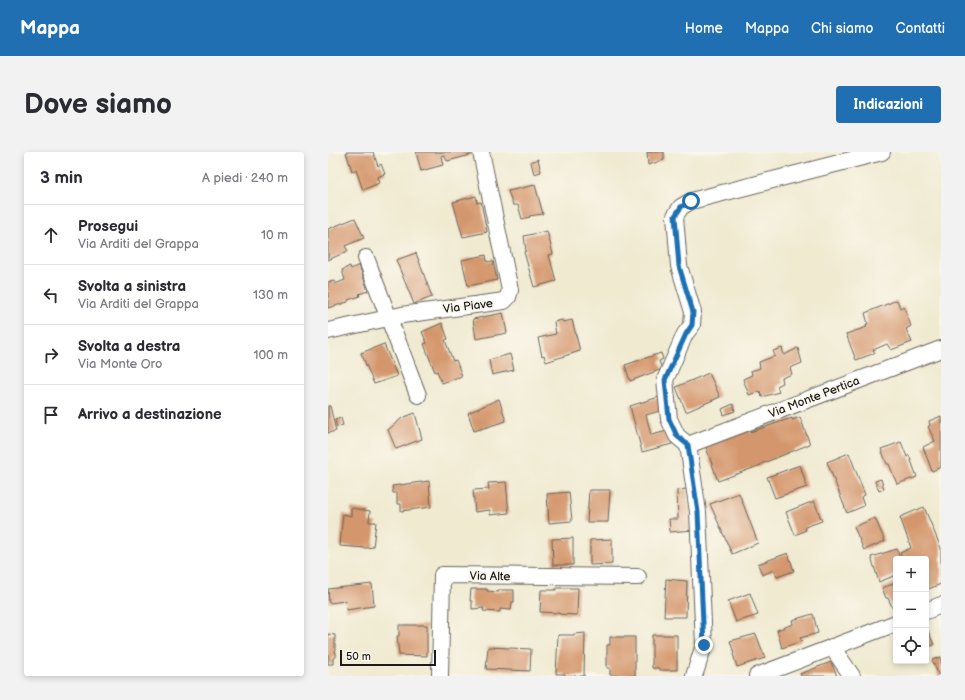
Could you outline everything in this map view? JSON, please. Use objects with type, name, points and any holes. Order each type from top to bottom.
[{"type":"street","name":"Via Piave","points":[[328,331],[402,315],[504,301],[508,297],[510,290],[481,152]]},
{"type":"street","points":[[694,676],[704,645],[698,512],[688,445],[677,436],[669,419],[665,380],[686,334],[692,325],[693,312],[679,266],[675,216],[681,207],[691,201],[882,152]]},
{"type":"street","points":[[366,258],[418,395]]},
{"type":"street","name":"Via Monte Pertica","points":[[688,445],[941,349]]},
{"type":"street","name":"Via Alte","points":[[440,676],[442,575],[638,577]]},
{"type":"street","points":[[929,610],[941,605]]},
{"type":"street","points":[[757,676],[893,623]]},
{"type":"street","points":[[832,647],[852,676]]},
{"type":"building","points":[[346,152],[373,152],[378,166],[381,164],[385,174],[377,177],[379,183],[363,190],[356,170],[352,171]]},
{"type":"building","points":[[416,152],[470,152],[471,155],[447,161],[444,155],[441,156],[443,165],[421,171]]},
{"type":"building","points":[[647,152],[664,152],[664,160],[648,165]]},
{"type":"building","points":[[538,159],[541,172],[534,174],[531,162]]},
{"type":"building","points":[[535,185],[543,214],[529,216],[530,217],[522,219],[518,205],[513,205],[508,191]]},
{"type":"building","points":[[476,196],[477,203],[481,202],[487,232],[463,237],[453,202]]},
{"type":"building","points":[[355,218],[364,238],[345,246],[348,251],[328,260],[328,229]]},
{"type":"building","points":[[547,231],[553,254],[549,255],[556,281],[534,287],[524,252],[526,251],[524,236]]},
{"type":"building","points":[[416,253],[432,297],[414,304],[396,260]]},
{"type":"building","points":[[486,255],[487,262],[493,261],[497,280],[468,286],[462,260]]},
{"type":"building","points":[[359,265],[368,291],[359,294],[360,296],[348,300],[348,302],[328,308],[328,282],[335,281],[335,284],[345,280],[342,270],[350,266],[351,269]]},
{"type":"building","points":[[897,300],[900,308],[904,307],[911,326],[906,329],[912,342],[891,350],[887,344],[873,350],[875,353],[856,360],[846,334],[867,327],[865,325],[868,324],[865,313]]},
{"type":"building","points":[[503,313],[507,333],[476,339],[473,319]]},
{"type":"building","points":[[562,320],[563,322],[572,320],[580,351],[546,362],[544,355],[542,356],[538,338],[556,334],[554,322]]},
{"type":"building","points":[[442,323],[448,339],[445,340],[453,361],[456,360],[462,376],[442,383],[437,371],[435,372],[424,344],[427,343],[422,332]]},
{"type":"building","points":[[384,344],[397,376],[374,384],[361,353]]},
{"type":"building","points":[[782,348],[784,355],[798,348],[802,363],[790,368],[792,374],[782,378],[783,383],[777,386],[779,392],[762,397],[760,391],[749,395],[743,379],[752,375],[751,371],[760,368],[759,362],[775,356],[773,351]]},
{"type":"building","points":[[661,353],[663,359],[659,361],[662,369],[630,381],[625,365]]},
{"type":"building","points":[[510,354],[514,370],[492,375],[489,360]]},
{"type":"building","points":[[709,373],[720,397],[686,412],[676,387]]},
{"type":"building","points":[[659,397],[663,410],[646,415],[651,435],[668,431],[672,444],[642,452],[630,406]]},
{"type":"building","points":[[499,399],[506,421],[474,431],[468,413]]},
{"type":"building","points":[[733,404],[735,411],[724,415],[722,409]]},
{"type":"building","points":[[328,406],[330,406],[336,431],[328,433]]},
{"type":"building","points":[[415,413],[422,439],[396,449],[388,430],[402,418]]},
{"type":"building","points":[[941,416],[941,467],[932,471],[923,447],[935,441],[928,427],[930,425],[929,421]]},
{"type":"building","points":[[800,417],[810,444],[761,465],[718,481],[704,442],[748,425],[750,432],[792,418],[792,420]]},
{"type":"building","points":[[341,418],[343,425],[337,427],[335,420]]},
{"type":"building","points":[[901,442],[907,457],[909,455],[917,477],[897,484],[881,449]]},
{"type":"building","points":[[849,453],[865,495],[861,497],[864,506],[847,513],[827,462]]},
{"type":"building","points":[[800,465],[807,487],[775,498],[767,477]]},
{"type":"building","points":[[881,479],[884,489],[879,491],[875,481]]},
{"type":"building","points":[[429,481],[431,507],[401,511],[401,504],[397,504],[397,493],[393,493],[392,486]]},
{"type":"building","points":[[506,482],[509,513],[490,515],[490,510],[475,512],[473,490],[489,489],[488,483]]},
{"type":"building","points":[[687,489],[689,507],[692,506],[693,530],[670,532],[669,519],[678,519],[677,490]]},
{"type":"building","points":[[589,490],[610,490],[608,522],[587,522]]},
{"type":"building","points":[[569,492],[572,521],[549,523],[547,494]]},
{"type":"building","points":[[739,493],[758,543],[732,554],[710,504]]},
{"type":"building","points":[[814,501],[822,521],[805,527],[806,530],[795,535],[786,512]]},
{"type":"building","points":[[924,507],[941,548],[941,584],[929,589],[929,556],[901,556],[900,553],[911,548],[900,517]]},
{"type":"building","points":[[351,508],[370,511],[369,522],[376,522],[373,547],[366,548],[340,546],[343,514],[351,516]]},
{"type":"building","points":[[875,518],[885,541],[864,550],[854,527]]},
{"type":"building","points":[[573,538],[573,565],[553,565],[552,539]]},
{"type":"building","points":[[612,539],[612,564],[590,565],[590,540]]},
{"type":"building","points":[[897,549],[899,556],[893,556],[893,576],[879,582],[871,557]]},
{"type":"building","points":[[788,553],[794,571],[777,577],[774,570],[762,575],[758,564]]},
{"type":"building","points":[[666,579],[687,581],[686,617],[664,617]]},
{"type":"building","points":[[372,584],[374,606],[346,610],[345,601],[329,603],[328,589]]},
{"type":"building","points":[[893,584],[893,609],[888,598],[886,598],[882,588]]},
{"type":"building","points":[[556,588],[578,588],[577,615],[540,612],[541,590],[556,590]]},
{"type":"building","points":[[471,589],[487,589],[487,591],[499,592],[498,590],[514,590],[514,602],[512,602],[511,610],[500,609],[500,612],[483,611],[484,608],[472,609],[472,601],[470,601]]},
{"type":"building","points":[[750,593],[758,615],[736,622],[728,601]]},
{"type":"building","points":[[813,614],[818,633],[800,638],[802,641],[782,648],[777,630],[793,624],[792,620]]},
{"type":"building","points":[[399,625],[427,625],[427,656],[399,655],[397,636],[399,636]]},
{"type":"building","points":[[585,633],[584,676],[565,676],[565,674],[556,674],[558,635]]},
{"type":"building","points":[[929,633],[934,645],[929,647]]},
{"type":"building","points":[[328,634],[335,635],[336,657],[333,658],[333,664],[328,664]]},
{"type":"building","points":[[756,634],[765,658],[737,667],[730,641]]},
{"type":"building","points":[[652,635],[677,635],[677,670],[659,670],[659,668],[652,668]]},
{"type":"building","points":[[610,637],[635,637],[635,676],[610,675],[610,668],[607,668],[607,645],[610,645]]},
{"type":"building","points":[[488,647],[531,649],[530,671],[486,669]]},
{"type":"building","points":[[941,657],[941,676],[939,676],[932,660]]},
{"type":"building","points":[[831,662],[837,676],[801,676],[800,674]]},
{"type":"route","points":[[691,201],[681,207],[675,216],[679,266],[693,312],[692,325],[686,334],[665,380],[669,419],[677,436],[688,445],[698,512],[704,645]]}]
